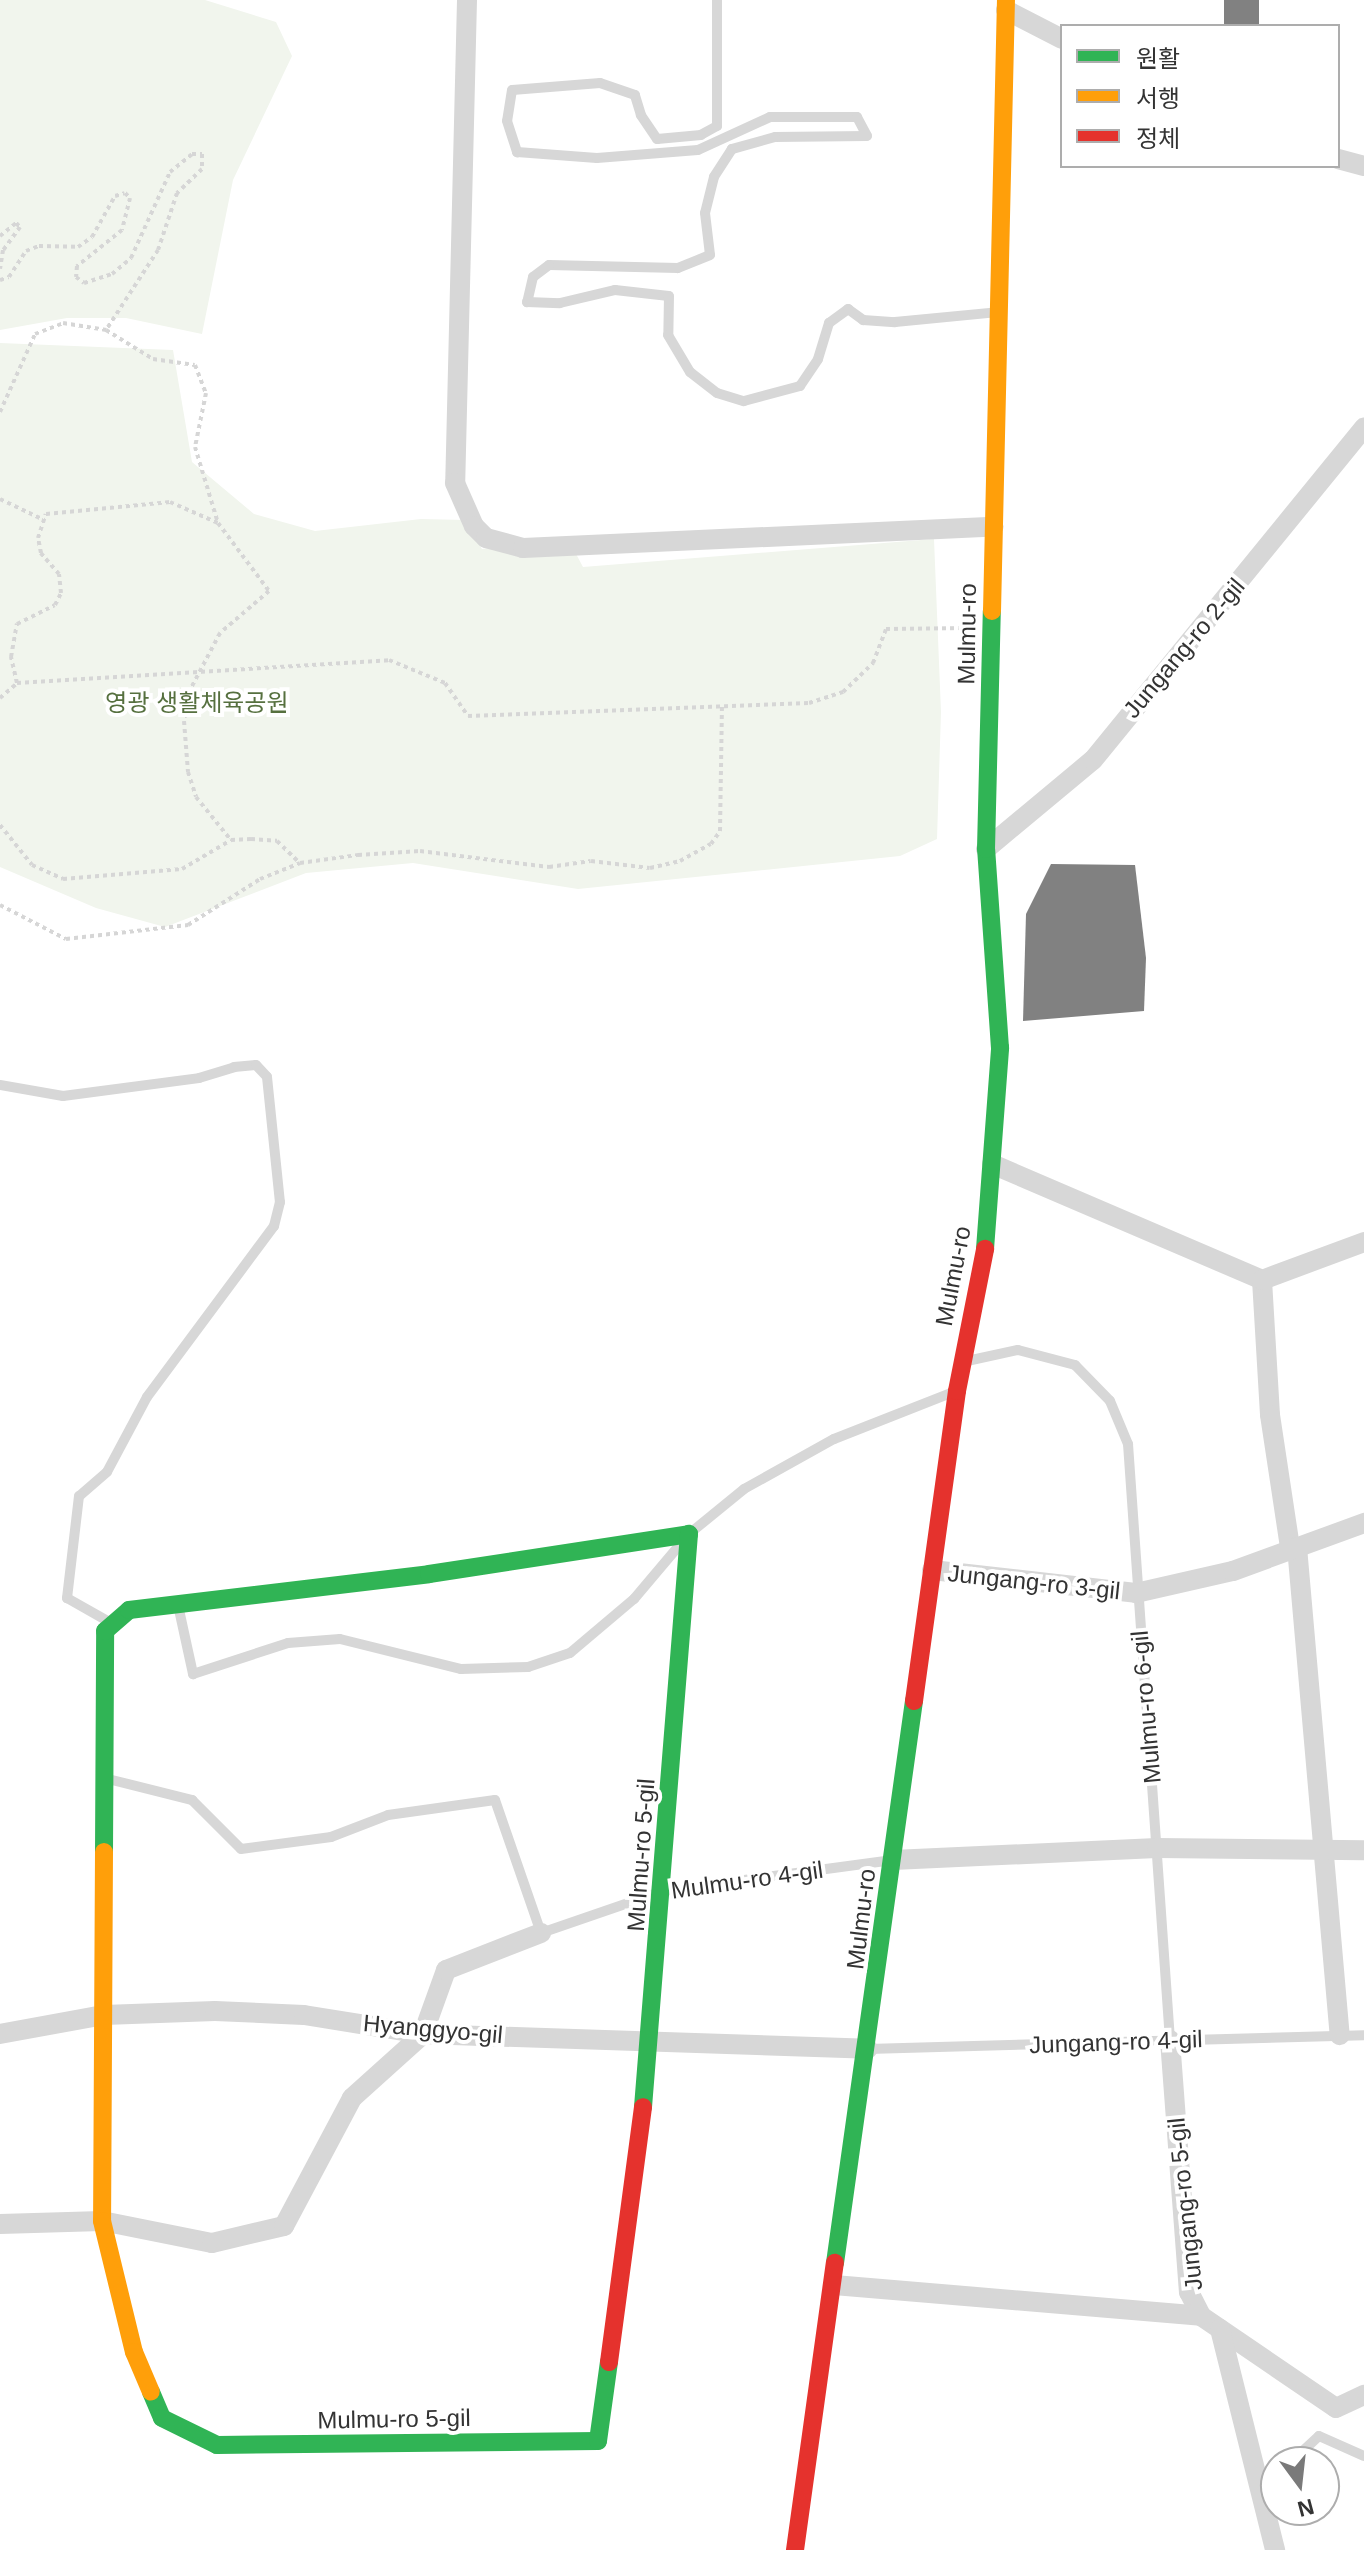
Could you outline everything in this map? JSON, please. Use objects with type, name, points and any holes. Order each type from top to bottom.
[{"type":"street","points":[[467,0],[455,483],[480,532],[523,548],[994,527]]},
{"type":"street","points":[[1006,5],[1060,38]]},
{"type":"street","name":"Mulmu-ro","points":[[795,2550],[868,2049],[961,1362],[988,1233],[1000,1048],[986,849],[1006,5]]},
{"type":"street","points":[[1340,160],[1364,166]]},
{"type":"street","name":"Jungang-ro 2-gil","points":[[986,849],[1093,760],[1364,428]]},
{"type":"street","points":[[992,1164],[1262,1280],[1364,1242]]},
{"type":"street","points":[[1262,1280],[1270,1415],[1293,1547],[1340,2035]]},
{"type":"street","name":"Jungang-ro 3-gil","points":[[932,1570],[1136,1593],[1233,1571],[1364,1523]]},
{"type":"street","points":[[113,1624],[129,1610],[178,1601],[429,1574],[689,1534]]},
{"type":"street","name":"Mulmu-ro 5-gil","points":[[113,1624],[105,1631],[108,1779],[102,2221],[134,2352],[162,2418],[217,2445],[598,2441],[652,2040],[689,1534]]},
{"type":"street","points":[[893,1860],[1157,1848],[1364,1850]]},
{"type":"street","points":[[0,2224],[102,2221],[212,2243],[284,2226],[352,2098],[423,2034],[446,1970],[541,1933]]},
{"type":"street","name":"Hyanggyo-gil","points":[[0,2034],[104,2015],[304,2015],[423,2034],[868,2049]]},
{"type":"street","name":"Jungang-ro 5-gil","points":[[1170,2040],[1189,2292],[1201,2316],[1336,2408],[1364,2395]]},
{"type":"street","points":[[834,2285],[1201,2316]]},
{"type":"street","points":[[1220,2329],[1260,2489]]},
{"type":"street","points":[[1269,2526],[1275,2550]]},
{"type":"lane","points":[[717,0],[717,126],[701,135],[657,139],[641,115],[635,95],[600,83],[524,88],[512,90],[507,121],[517,152],[597,158],[698,150],[770,117],[857,117],[867,136],[775,137],[732,149],[714,177],[705,213],[710,255],[678,268],[549,265],[533,277],[527,302],[560,303],[615,290],[669,296],[668,335],[690,372],[717,393],[744,401],[800,386],[818,359],[829,323],[848,309],[863,320],[895,322],[999,312]]},
{"type":"lane","points":[[0,1085],[63,1096],[199,1078],[234,1067],[256,1065],[267,1077],[280,1202],[274,1226],[147,1397],[107,1472],[79,1496],[67,1598],[113,1624]]},
{"type":"lane","name":"Mulmu-ro 6-gil","points":[[961,1362],[1018,1350],[1075,1365],[1110,1401],[1128,1444],[1136,1593],[1170,2040]]},
{"type":"lane","points":[[178,1601],[193,1674],[288,1643],[340,1639],[461,1669],[528,1667],[570,1653],[634,1599],[689,1534],[744,1489],[834,1439],[957,1391]]},
{"type":"lane","points":[[108,1779],[192,1800],[241,1849],[331,1837],[388,1815],[495,1800],[541,1933]]},
{"type":"lane","name":"Mulmu-ro 4-gil","points":[[541,1933],[663,1891],[893,1860]]},
{"type":"lane","name":"Jungang-ro 4-gil","points":[[868,2049],[1364,2035]]},
{"type":"lane","points":[[1308,2446],[1319,2436],[1364,2456]]},
{"type":"path","points":[[0,280],[9,277],[26,251],[39,246],[78,247],[92,237],[115,196],[125,193],[130,198],[122,230],[77,266],[76,277],[84,283],[112,274],[131,258],[170,172],[192,154],[202,154],[202,169],[177,193],[158,250],[106,330]]},
{"type":"path","points":[[0,236],[16,223],[20,227],[3,250],[0,269]]},
{"type":"path","points":[[0,412],[35,334],[63,323],[106,330],[140,354],[195,365],[206,393],[195,447],[218,523],[269,591],[220,633],[200,672],[184,721],[188,772],[208,816],[231,840]]},
{"type":"path","points":[[0,499],[44,520]]},
{"type":"path","points":[[17,683],[11,657],[17,624],[55,605],[61,593],[59,574],[41,553],[38,538],[46,514],[170,502],[218,523]]},
{"type":"path","points":[[0,698],[17,683],[389,660],[445,683],[468,716],[809,703],[843,692],[873,663],[886,629],[992,627]]},
{"type":"path","points":[[0,905],[66,939],[188,925],[260,879],[300,863],[420,851],[549,867],[591,861],[650,868],[680,861],[711,844],[720,831],[722,706]]},
{"type":"path","points":[[0,825],[32,865],[63,879],[182,869],[231,840],[277,841],[300,863]]},
{"type":"green space","points":[[0,0],[205,0],[276,22],[292,56],[233,180],[202,334],[126,318],[67,318],[0,330]]},
{"type":"green space","name":"영광 생활체육공원","points":[[0,343],[173,350],[192,462],[254,514],[315,531],[421,519],[466,520],[482,549],[567,537],[583,567],[934,539],[941,712],[937,839],[900,856],[578,889],[413,863],[306,873],[165,927],[96,908],[0,867]]},
{"type":"building","points":[[1224,0],[1259,0],[1259,24],[1224,24]]},
{"type":"building","points":[[1051,864],[1135,865],[1146,958],[1144,1011],[1023,1021],[1026,914]]},
{"type":"traffic: fast","points":[[985,1249],[1000,1048],[986,849],[992,611]]},
{"type":"traffic: fast","points":[[643,2107],[689,1534]]},
{"type":"traffic: fast","points":[[104,1852],[105,1631],[129,1610],[429,1574],[689,1534]]},
{"type":"traffic: fast","points":[[835,2263],[914,1701]]},
{"type":"traffic: fast","points":[[151,2392],[162,2418],[217,2445],[598,2441],[609,2362]]},
{"type":"traffic: slow","points":[[992,611],[1006,0]]},
{"type":"traffic: slow","points":[[104,1852],[102,2221],[134,2352],[151,2392]]},
{"type":"traffic: jam","points":[[914,1701],[957,1391],[985,1249]]},
{"type":"traffic: jam","points":[[609,2362],[643,2107]]},
{"type":"traffic: jam","points":[[795,2550],[835,2263]]}]
